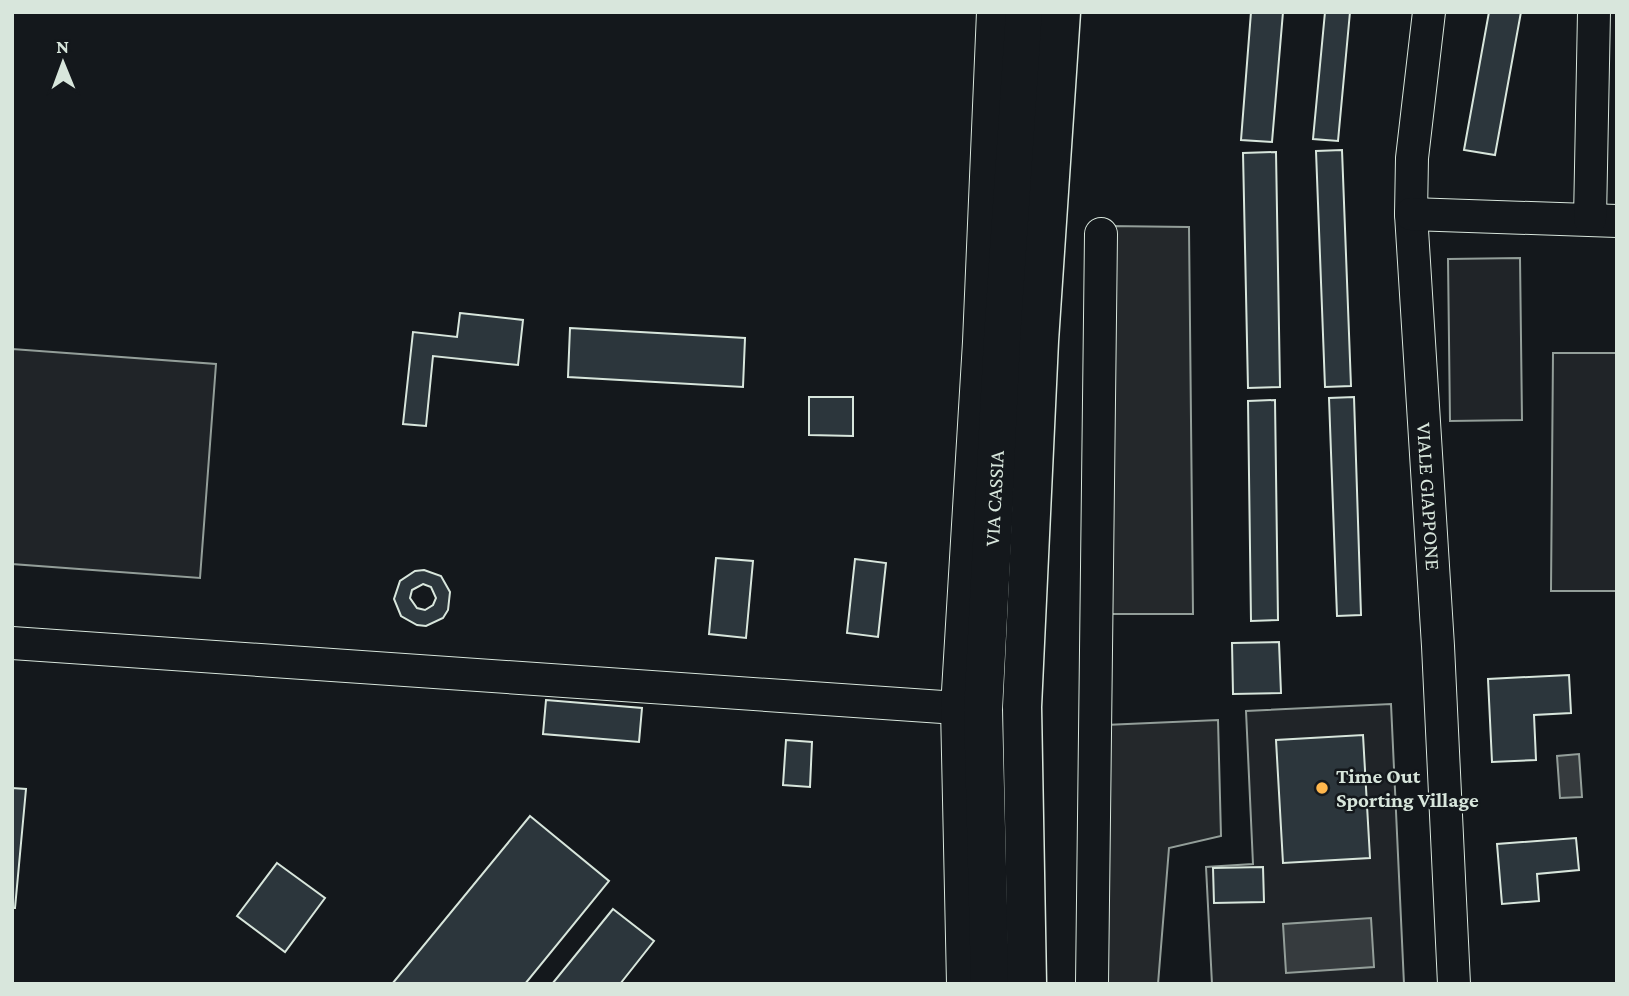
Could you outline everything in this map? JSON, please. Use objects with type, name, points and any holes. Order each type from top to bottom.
[{"type":"highway","name":"VIA CASSIA","points":[[990,984],[983,710],[1003,338],[1025,12]]},
{"type":"highway","name":"VIA CASSIA","points":[[1027,984],[1022,708],[1039,341],[1060,12]]},
{"type":"street","points":[[963,984],[957,708],[979,342],[993,12]]},
{"type":"street","name":"VIALE GIAPPONE","points":[[1429,12],[1412,158],[1411,214],[1438,646],[1454,984]]},
{"type":"street","points":[[1411,214],[1603,220],[1594,12]]},
{"type":"street","points":[[1092,984],[1101,234]]},
{"type":"street","points":[[12,643],[957,708]]},
{"type":"shaded area","points":[[1108,226],[1189,227],[1193,614],[1102,614]]},
{"type":"shaded area","points":[[1520,258],[1522,420],[1450,421],[1448,259]]},
{"type":"shaded area","points":[[12,349],[216,364],[200,578],[12,564]]},
{"type":"shaded area","points":[[1553,353],[1617,353],[1617,591],[1551,591]]},
{"type":"shaded area","name":"Time Out Sporting Village","points":[[1391,704],[1404,984],[1212,984],[1206,867],[1253,864],[1246,711]]},
{"type":"shaded area","points":[[1218,720],[1221,836],[1169,848],[1158,984],[1106,984],[1105,725]]},
{"type":"shaded area","points":[[1579,754],[1582,797],[1560,798],[1557,756]]},
{"type":"shaded area","points":[[1371,918],[1374,967],[1286,973],[1283,924]]},
{"type":"building","points":[[1251,12],[1283,12],[1272,142],[1241,140]]},
{"type":"building","points":[[1325,12],[1350,12],[1338,141],[1313,139]]},
{"type":"building","points":[[1489,12],[1521,12],[1495,155],[1464,150]]},
{"type":"building","points":[[1342,150],[1351,386],[1325,387],[1316,151]]},
{"type":"building","points":[[1276,152],[1280,387],[1248,388],[1243,153]]},
{"type":"building","points":[[460,313],[523,320],[518,365],[433,356],[426,426],[403,424],[413,332],[457,337]]},
{"type":"building","points":[[570,328],[745,338],[743,387],[568,377]]},
{"type":"building","points":[[809,397],[853,397],[853,436],[809,435]]},
{"type":"building","points":[[1354,397],[1361,615],[1337,616],[1329,398]]},
{"type":"building","points":[[1275,400],[1278,620],[1251,621],[1248,401]]},
{"type":"building","points":[[716,558],[753,561],[746,638],[709,634]]},
{"type":"building","points":[[855,559],[886,563],[878,637],[847,633]]},
{"type":"building","points":[[424,570],[441,576],[450,592],[448,610],[443,618],[426,626],[417,625],[401,616],[394,599],[400,581],[415,571]],"holes":[[[423,584],[431,587],[436,598],[433,605],[425,610],[417,608],[410,598],[412,590]]]},
{"type":"building","points":[[1279,642],[1281,693],[1233,694],[1232,643]]},
{"type":"building","points":[[1569,675],[1571,713],[1534,715],[1536,760],[1492,762],[1488,679]]},
{"type":"building","points":[[546,700],[642,708],[639,742],[543,734]]},
{"type":"building","points":[[1363,735],[1370,858],[1283,863],[1276,740]]},
{"type":"building","points":[[786,740],[812,742],[810,787],[783,785]]},
{"type":"building","points":[[12,788],[26,789],[15,908],[12,908]]},
{"type":"building","points":[[530,816],[609,881],[525,984],[392,984]]},
{"type":"building","points":[[1576,838],[1579,870],[1537,874],[1539,901],[1502,904],[1497,844]]},
{"type":"building","points":[[277,863],[325,898],[285,952],[237,916]]},
{"type":"building","points":[[1263,867],[1264,902],[1214,903],[1213,868]]},
{"type":"building","points":[[613,909],[654,941],[620,984],[552,984]]},
{"type":"place","name":"Time Out Sporting Village","points":[[1322,788]]}]
